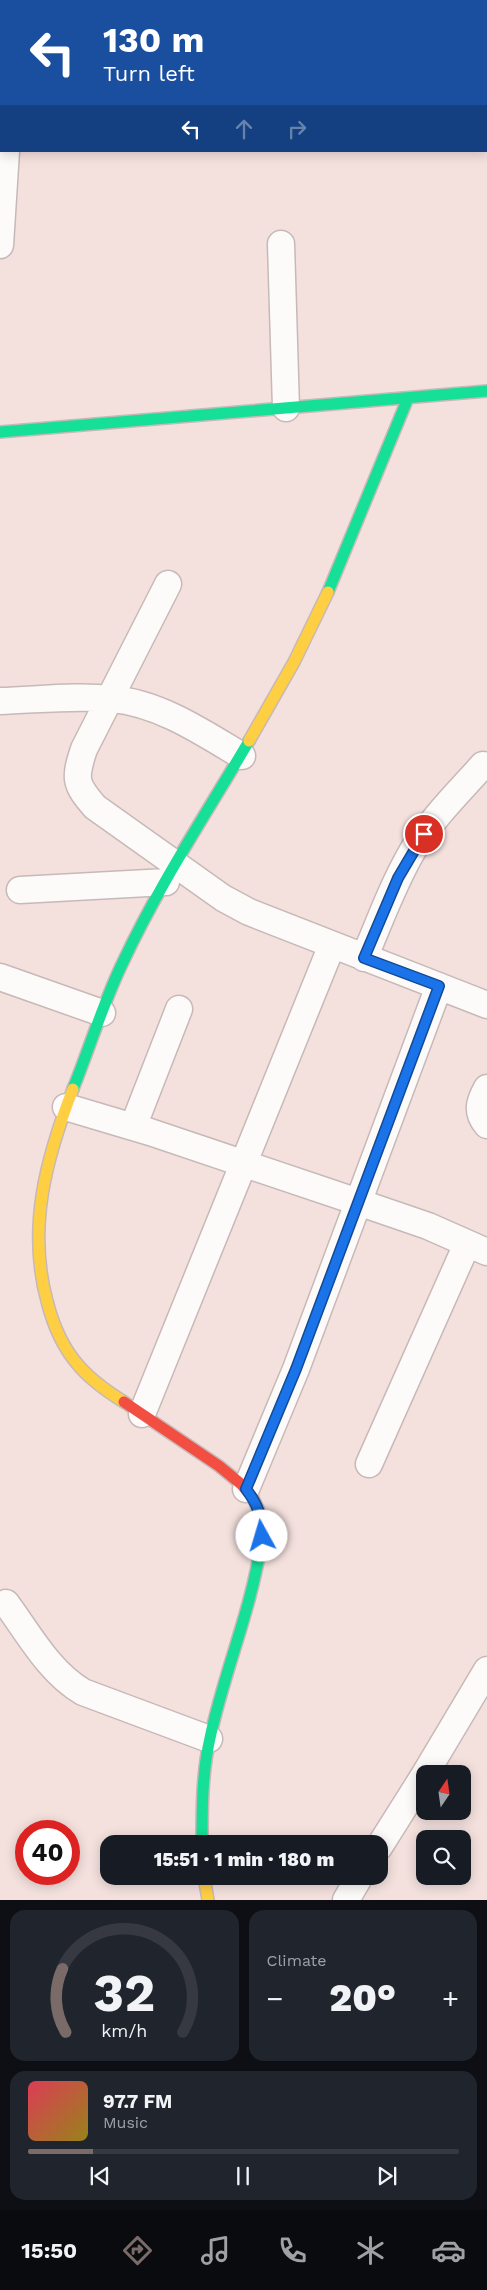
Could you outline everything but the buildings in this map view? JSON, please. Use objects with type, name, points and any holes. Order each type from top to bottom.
[{"type":"street","points":[[0,245],[6,152]]},
{"type":"street","points":[[281,244],[286,408]]},
{"type":"street","points":[[0,432],[487,391]]},
{"type":"street","points":[[202,1835],[202,1797],[209,1740],[255,1585],[262,1536],[262,1516],[256,1502],[233,1476],[104,1389],[79,1367],[58,1334],[46,1297],[40,1266],[38,1237],[41,1200],[52,1147],[102,1013],[128,950],[242,756],[296,657],[350,544],[408,398]]},
{"type":"street","points":[[168,584],[84,749],[77,769],[79,789],[95,808],[171,874],[249,912],[487,1005]]},
{"type":"street","points":[[0,701],[111,699],[135,703],[167,714],[204,733],[242,756]]},
{"type":"street","points":[[364,958],[398,878],[414,849],[434,820],[483,765]]},
{"type":"street","points":[[20,890],[171,874]]},
{"type":"street","points":[[142,1414],[332,945]]},
{"type":"street","points":[[0,978],[102,1013]]},
{"type":"street","points":[[246,1489],[296,1369],[439,986]]},
{"type":"street","points":[[133,1127],[180,1009]]},
{"type":"street","points":[[487,1088],[479,1109],[481,1119],[487,1125]]},
{"type":"street","points":[[66,1107],[133,1127],[428,1226],[477,1248],[369,1464]]},
{"type":"street","points":[[6,1603],[57,1672],[69,1683],[83,1692],[209,1740]]},
{"type":"street","points":[[430,1765],[487,1670]]},
{"type":"street","points":[[387,1835],[416,1788]]},
{"type":"street","points":[[206,1885],[208,1900]]},
{"type":"street","points":[[346,1900],[355,1885]]},
{"type":"traffic: fast","points":[[0,432],[487,391]]},
{"type":"traffic: fast","points":[[328,592],[408,398]]},
{"type":"traffic: fast","points":[[73,1089],[109,993],[137,933],[167,877],[249,741]]},
{"type":"traffic: fast","points":[[202,1835],[203,1791],[207,1751],[222,1689],[251,1593],[261,1544]]},
{"type":"traffic: slow","points":[[249,741],[294,662],[328,592]]},
{"type":"traffic: slow","points":[[73,1089],[55,1141],[42,1194],[39,1220],[41,1274],[52,1319],[68,1352],[89,1377],[124,1402]]},
{"type":"traffic: slow","points":[[206,1885],[208,1900]]},
{"type":"traffic: jam","points":[[124,1402],[219,1466],[241,1484],[253,1498],[261,1515],[261,1544]]},
{"type":"route","points":[[262,1536],[262,1516],[256,1502],[246,1489],[296,1369],[439,986],[364,958],[398,878],[424,834]]}]
